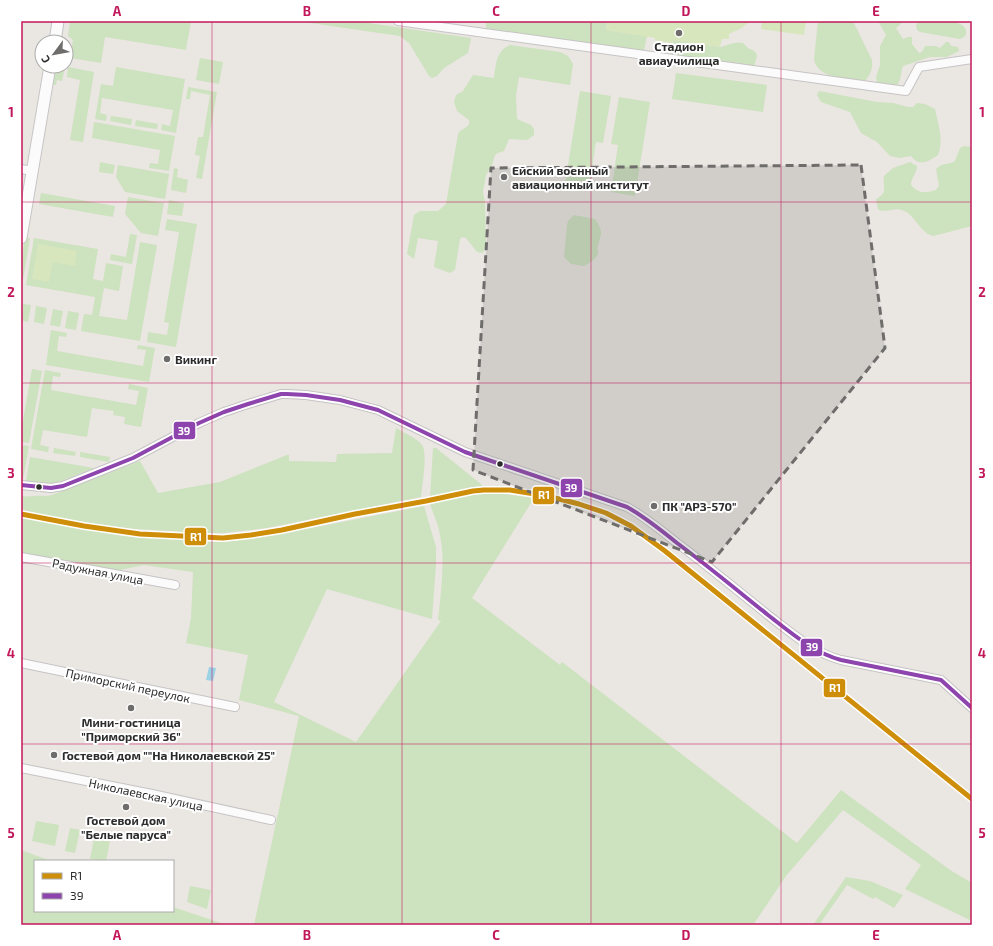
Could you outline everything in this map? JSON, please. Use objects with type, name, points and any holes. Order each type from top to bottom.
[{"type":"street","points":[[56,34],[58,21]]},
{"type":"street","points":[[398,21],[449,24],[906,91],[919,66],[972,59]]},
{"type":"street","points":[[21,238],[49,74]]},
{"type":"street","points":[[21,169],[32,171]]},
{"type":"street","points":[[21,486],[51,488],[69,484],[138,455],[199,423],[224,412],[281,394],[306,395],[340,400],[378,410],[465,452],[627,507],[674,540],[789,632],[820,652],[831,658],[941,680],[971,704]]},
{"type":"street","name":"Радужная улица","points":[[21,557],[175,586]]},
{"type":"street","name":"Приморский переулок","points":[[21,663],[234,707]]},
{"type":"street","name":"Николаевская улица","points":[[21,768],[271,820]]},
{"type":"highlighted area","points":[[861,165],[885,348],[712,562],[473,470],[491,168]]},
{"type":"green space","points":[[70,21],[191,21],[186,50],[105,37],[101,63],[74,59],[74,34],[68,34]]},
{"type":"green space","points":[[297,21],[355,21],[471,38],[468,53],[444,68],[437,76],[432,78],[429,76],[409,43],[400,36]]},
{"type":"green space","points":[[486,21],[601,21],[607,22],[606,30],[647,36],[644,51],[486,29]]},
{"type":"green space","name":"Стадион авиаучилища","points":[[601,21],[750,21],[742,28],[729,34],[729,39],[722,39],[720,47],[673,40],[672,43],[655,40],[655,38],[606,30],[607,22]]},
{"type":"green space","points":[[762,21],[806,21],[804,35],[761,29]]},
{"type":"green space","points":[[818,21],[853,21],[872,60],[871,70],[866,80],[852,80],[835,77],[827,74],[816,65],[814,59]]},
{"type":"green space","points":[[878,21],[904,21],[896,28],[903,39],[912,37],[912,44],[919,53],[922,52],[925,46],[936,46],[940,48],[946,42],[949,42],[951,46],[958,47],[959,51],[947,57],[930,57],[903,66],[900,80],[895,87],[880,84],[877,82],[876,77],[880,65],[880,46],[886,35]]},
{"type":"green space","points":[[918,21],[946,21],[958,23],[965,28],[966,34],[960,39],[920,32],[917,30],[916,25]]},
{"type":"green space","points":[[673,40],[720,47],[735,43],[743,43],[749,49],[753,50],[757,56],[754,66],[670,55]]},
{"type":"green space","points":[[510,45],[560,52],[568,56],[573,64],[570,85],[519,77],[516,96],[517,119],[531,125],[534,129],[534,135],[527,140],[509,139],[504,151],[495,155],[492,165],[486,175],[483,192],[485,202],[486,243],[483,253],[477,252],[466,238],[462,237],[460,239],[455,270],[450,273],[434,267],[438,241],[418,238],[414,259],[407,254],[414,215],[420,211],[438,211],[446,204],[458,134],[469,124],[469,120],[457,111],[454,102],[456,95],[463,91],[473,75],[494,78],[499,54]]},
{"type":"green space","points":[[200,58],[223,62],[219,84],[196,80]]},
{"type":"green space","points":[[116,67],[185,79],[176,133],[161,130],[162,124],[170,126],[173,110],[102,98],[100,113],[107,115],[106,121],[95,119],[101,84],[113,86]]},
{"type":"green space","points":[[74,68],[94,72],[83,142],[70,140],[80,80],[67,77],[67,74],[74,74]]},
{"type":"green space","points":[[676,73],[767,85],[763,112],[672,99]]},
{"type":"green space","points":[[53,74],[64,74],[62,81],[57,80],[56,85],[51,84]]},
{"type":"green space","points":[[188,87],[217,92],[202,179],[196,178],[200,156],[195,155],[198,137],[203,137],[210,95],[191,91],[190,99],[186,99]]},
{"type":"green space","points":[[580,91],[611,96],[603,143],[596,142],[589,188],[565,184]]},
{"type":"green space","points":[[819,91],[877,102],[893,103],[908,107],[913,107],[917,103],[925,104],[935,109],[940,138],[940,149],[938,155],[931,160],[924,162],[917,161],[911,156],[900,158],[890,156],[877,142],[861,133],[850,112],[821,102],[817,95]]},
{"type":"green space","points":[[619,97],[650,102],[635,196],[611,192],[618,145],[611,144]]},
{"type":"green space","points":[[111,116],[132,119],[131,125],[110,121]]},
{"type":"green space","points":[[136,120],[158,124],[157,129],[135,126]]},
{"type":"green space","points":[[94,122],[175,136],[169,171],[149,168],[150,163],[158,164],[160,150],[92,138]]},
{"type":"green space","points":[[964,146],[971,147],[972,149],[972,226],[933,236],[924,231],[910,215],[902,210],[895,209],[883,211],[878,209],[876,199],[884,192],[884,176],[893,168],[910,162],[917,166],[911,185],[916,190],[922,192],[936,190],[939,186],[936,169],[941,165],[955,161],[960,148]]},
{"type":"green space","points":[[100,162],[115,165],[113,174],[99,172]]},
{"type":"green space","points":[[118,165],[169,174],[165,199],[125,192],[116,177]]},
{"type":"green space","points":[[174,168],[178,169],[177,177],[188,180],[186,193],[171,190]]},
{"type":"green space","points":[[41,193],[115,206],[113,217],[39,204]]},
{"type":"green space","points":[[128,197],[164,203],[158,236],[141,233],[125,214]]},
{"type":"green space","points":[[169,200],[184,203],[182,216],[167,214]]},
{"type":"green space","points":[[574,215],[595,219],[601,230],[598,253],[592,261],[584,266],[571,264],[564,257],[567,225],[568,221]]},
{"type":"green space","points":[[167,219],[197,224],[176,347],[147,342],[148,332],[167,335],[169,323],[164,322],[179,232],[165,230]]},
{"type":"green space","points":[[130,234],[137,235],[132,264],[110,260],[111,254],[126,257]]},
{"type":"green space","points":[[25,237],[30,238],[21,292],[21,263]]},
{"type":"green space","points":[[34,238],[98,249],[93,279],[103,281],[106,263],[123,266],[119,291],[104,288],[99,316],[127,320],[140,242],[157,245],[140,341],[81,331],[84,314],[92,315],[95,297],[26,285]]},
{"type":"green space","points":[[38,244],[77,251],[75,266],[53,262],[49,282],[32,279]]},
{"type":"green space","points":[[23,304],[31,305],[28,322],[21,320]]},
{"type":"green space","points":[[36,306],[47,308],[44,324],[34,322]]},
{"type":"green space","points":[[53,309],[63,311],[60,327],[50,325]]},
{"type":"green space","points":[[68,311],[79,313],[76,330],[65,328]]},
{"type":"green space","points":[[51,330],[67,333],[66,337],[59,336],[57,351],[143,366],[146,350],[137,349],[138,345],[155,348],[149,382],[46,365]]},
{"type":"green space","points":[[32,369],[42,371],[29,443],[21,442],[21,432]]},
{"type":"green space","points":[[45,370],[61,373],[60,377],[53,376],[51,390],[136,405],[139,391],[128,389],[129,384],[148,388],[141,427],[124,424],[125,417],[113,415],[114,411],[92,408],[87,437],[43,430],[40,445],[49,447],[48,452],[31,449]]},
{"type":"green space","points":[[396,428],[417,440],[424,449],[425,462],[421,497],[267,528],[224,533],[118,528],[21,511],[21,496],[52,495],[140,461],[158,493],[220,482],[287,455],[289,455],[289,461],[336,462],[337,454],[392,453]]},
{"type":"green space","points":[[21,445],[29,446],[23,480],[21,480]]},
{"type":"green space","points":[[54,448],[76,452],[75,456],[53,453]]},
{"type":"green space","points":[[433,448],[436,448],[483,487],[466,489],[430,498]]},
{"type":"green space","points":[[80,452],[110,457],[109,462],[80,457]]},
{"type":"green space","points":[[30,457],[94,468],[51,485],[26,481]]},
{"type":"green space","points":[[481,493],[496,493],[534,498],[472,598],[560,665],[562,662],[797,843],[841,790],[950,870],[972,883],[972,921],[905,889],[921,865],[843,810],[786,876],[753,925],[254,925],[299,716],[239,700],[248,655],[186,643],[191,618],[193,572],[144,565],[115,571],[21,553],[21,517],[123,536],[213,542],[234,541],[270,536],[424,506],[436,547],[432,619],[327,589],[274,702],[356,742],[441,621],[438,620],[443,564],[441,541],[430,504]]},
{"type":"green space","points":[[36,821],[59,825],[55,846],[32,841]]},
{"type":"green space","points":[[70,828],[80,830],[75,853],[65,851]]},
{"type":"green space","points":[[95,833],[111,836],[106,860],[90,859]]},
{"type":"green space","points":[[21,850],[48,860],[34,860],[34,912],[174,912],[174,907],[227,925],[21,925]]},
{"type":"green space","points":[[846,877],[870,881],[903,895],[894,908],[875,897],[873,899],[847,885],[819,925],[813,925]]},
{"type":"green space","points":[[190,886],[211,890],[207,909],[187,902]]},
{"type":"water","points":[[209,667],[216,668],[213,681],[206,680]]},
{"type":"transit line","name":"39","points":[[21,485],[51,488],[63,486],[133,458],[199,423],[224,412],[281,394],[306,395],[340,400],[378,410],[465,452],[627,507],[659,529],[785,628],[812,647],[831,657],[841,660],[941,680],[972,708]]},
{"type":"transit line","name":"R1","points":[[21,514],[84,526],[140,534],[223,538],[282,530],[473,491],[510,490],[547,496],[579,504],[606,513],[631,526],[665,551],[972,799]]},
{"type":"place","name":"Стадион авиаучилища","points":[[679,33]]},
{"type":"place","name":"Ейский военный авиационный институт","points":[[504,177]]},
{"type":"place","name":"Викинг","points":[[167,359]]},
{"type":"place","name":"ПК \"АРЗ-570\"","points":[[654,506]]},
{"type":"place","name":"Мини-гостиница \"Приморский 36\"","points":[[131,708]]},
{"type":"place","name":"Гостевой дом \"\"На Николаевской 25\"","points":[[54,755]]},
{"type":"place","name":"Гостевой дом \"Белые паруса\"","points":[[126,807]]}]
